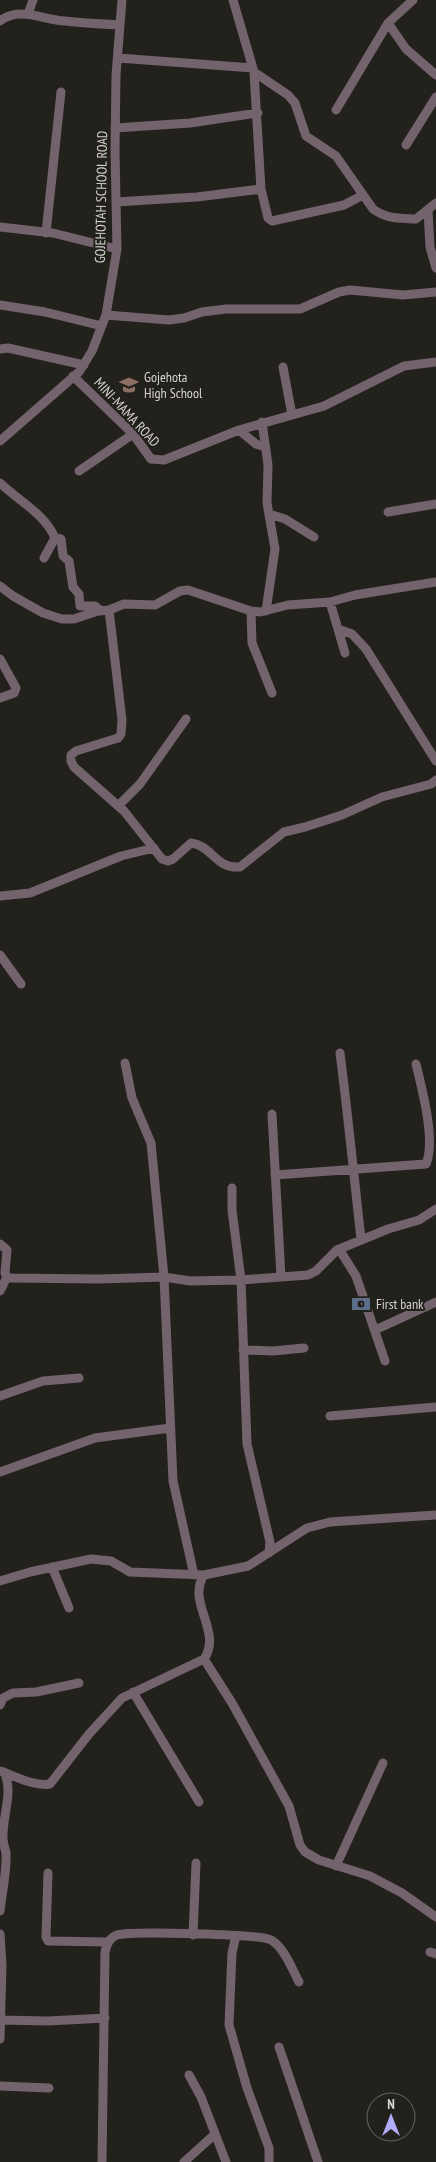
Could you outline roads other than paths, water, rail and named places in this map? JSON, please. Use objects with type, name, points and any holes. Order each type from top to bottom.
[{"type":"street","points":[[28,14],[33,0]]},
{"type":"street","name":"GOJEHOTAH SCHOOL ROAD","points":[[0,441],[84,365],[92,351],[106,315],[117,249],[116,75],[122,0]]},
{"type":"street","points":[[233,0],[254,70],[261,189],[268,218],[272,221],[344,205],[364,196]]},
{"type":"street","points":[[336,110],[388,23],[413,0]]},
{"type":"street","points":[[0,21],[10,15],[28,14],[62,21],[120,25]]},
{"type":"street","points":[[388,23],[406,49],[436,75]]},
{"type":"street","points":[[118,58],[254,70],[292,99],[306,136],[336,156],[373,209],[389,217],[416,219],[436,204]]},
{"type":"street","points":[[46,232],[61,92]]},
{"type":"street","points":[[406,145],[436,97]]},
{"type":"street","points":[[115,128],[190,123],[258,113]]},
{"type":"street","points":[[116,202],[197,197],[261,189]]},
{"type":"street","points":[[428,210],[430,247],[436,268]]},
{"type":"street","points":[[0,227],[46,232],[117,249]]},
{"type":"street","points":[[106,315],[169,320],[226,309],[300,309],[338,292],[350,290],[403,295],[436,292]]},
{"type":"street","points":[[0,305],[45,312],[102,326]]},
{"type":"street","points":[[0,348],[8,348],[84,365]]},
{"type":"street","name":"MINI-MAMA ROAD","points":[[74,376],[132,434],[151,459],[164,460],[262,422],[324,406],[404,366],[436,362]]},
{"type":"street","points":[[283,367],[292,415]]},
{"type":"street","points":[[262,422],[268,465],[268,514],[275,549],[266,611]]},
{"type":"street","points":[[239,430],[256,444],[265,447]]},
{"type":"street","points":[[79,471],[132,434]]},
{"type":"street","points":[[0,484],[41,518],[52,530],[55,537],[54,544],[44,558]]},
{"type":"street","points":[[388,512],[436,504]]},
{"type":"street","points":[[268,514],[285,519],[314,537]]},
{"type":"street","points":[[55,537],[61,539],[64,556],[69,561],[73,587],[79,594],[80,606],[95,606],[105,610]]},
{"type":"street","points":[[0,586],[13,596],[51,616],[74,618],[124,604],[155,604],[180,591],[188,590],[251,611],[266,611],[288,605],[330,602],[355,595],[436,582]]},
{"type":"street","points":[[330,602],[345,653]]},
{"type":"street","points":[[105,610],[122,720],[121,734],[118,738],[76,751],[71,755],[71,761],[74,767],[118,806],[162,859],[168,861],[173,859],[191,843],[205,848],[224,865],[231,868],[240,867],[284,832],[342,815],[382,797],[431,784],[436,780]]},
{"type":"street","points":[[251,611],[252,643],[272,693]]},
{"type":"street","points":[[338,629],[352,634],[359,640],[376,663],[436,761]]},
{"type":"street","points":[[0,659],[16,688],[14,693],[0,698]]},
{"type":"street","points":[[118,806],[140,784],[186,719]]},
{"type":"street","points":[[0,896],[30,893],[121,856],[154,848]]},
{"type":"street","points":[[0,955],[21,984]]},
{"type":"street","points":[[340,1052],[361,1240]]},
{"type":"street","points":[[125,1063],[132,1098],[151,1143],[164,1276],[174,1493],[194,1575]]},
{"type":"street","points":[[275,1175],[426,1164],[431,1146],[431,1124],[416,1064]]},
{"type":"street","points":[[272,1114],[281,1277]]},
{"type":"street","points":[[232,1188],[232,1210],[241,1280],[247,1444],[270,1542],[269,1553]]},
{"type":"street","points":[[7,1277],[80,1279],[164,1276],[190,1280],[241,1280],[308,1274],[316,1271],[339,1250],[361,1240],[419,1220],[436,1209]]},
{"type":"street","points":[[0,1244],[7,1250],[5,1273],[7,1277],[0,1291]]},
{"type":"street","points":[[339,1250],[349,1262],[356,1276],[385,1361]]},
{"type":"street","points":[[375,1330],[436,1302]]},
{"type":"street","points":[[244,1350],[273,1351],[304,1348]]},
{"type":"street","points":[[0,1396],[43,1380],[80,1378]]},
{"type":"street","points":[[330,1416],[436,1407]]},
{"type":"street","points":[[0,1472],[96,1438],[170,1428]]},
{"type":"street","points":[[0,1581],[92,1558],[111,1561],[130,1572],[204,1575],[248,1566],[307,1528],[330,1522],[436,1515]]},
{"type":"street","points":[[52,1567],[69,1608]]},
{"type":"street","points":[[2,1771],[29,1781],[46,1785],[50,1784],[122,1698],[204,1659],[209,1652],[210,1644],[209,1630],[202,1612],[199,1590],[200,1581],[204,1575]]},
{"type":"street","points":[[204,1659],[232,1703],[289,1806],[300,1845],[304,1852],[336,1866],[370,1876],[402,1893],[436,1917]]},
{"type":"street","points":[[0,1705],[3,1698],[13,1694],[36,1692],[79,1683]]},
{"type":"street","points":[[133,1692],[199,1802]]},
{"type":"street","points":[[336,1866],[383,1763]]},
{"type":"street","points":[[0,1911],[5,1872],[6,1852],[2,1837],[6,1816],[7,1785],[2,1771]]},
{"type":"street","points":[[193,1935],[196,1863]]},
{"type":"street","points":[[48,1873],[46,1937],[48,1941],[108,1942]]},
{"type":"street","points":[[0,1934],[2,1965],[0,2039]]},
{"type":"street","points":[[102,2162],[105,1953],[108,1942],[117,1935],[152,1934],[236,1936],[269,1939],[275,1943],[298,1982]]},
{"type":"street","points":[[236,1936],[232,1953],[229,2025],[247,2088],[269,2148],[268,2162]]},
{"type":"street","points":[[1,2020],[48,2021],[105,2018]]},
{"type":"street","points":[[279,2047],[318,2162]]},
{"type":"street","points":[[189,2075],[202,2097],[226,2162]]},
{"type":"street","points":[[0,2082],[0,2086],[49,2088]]},
{"type":"street","points":[[184,2162],[215,2134]]},
{"type":"place","name":"Gojehota High School","points":[[129,385]]},
{"type":"place","name":"First bank","points":[[361,1304]]}]
